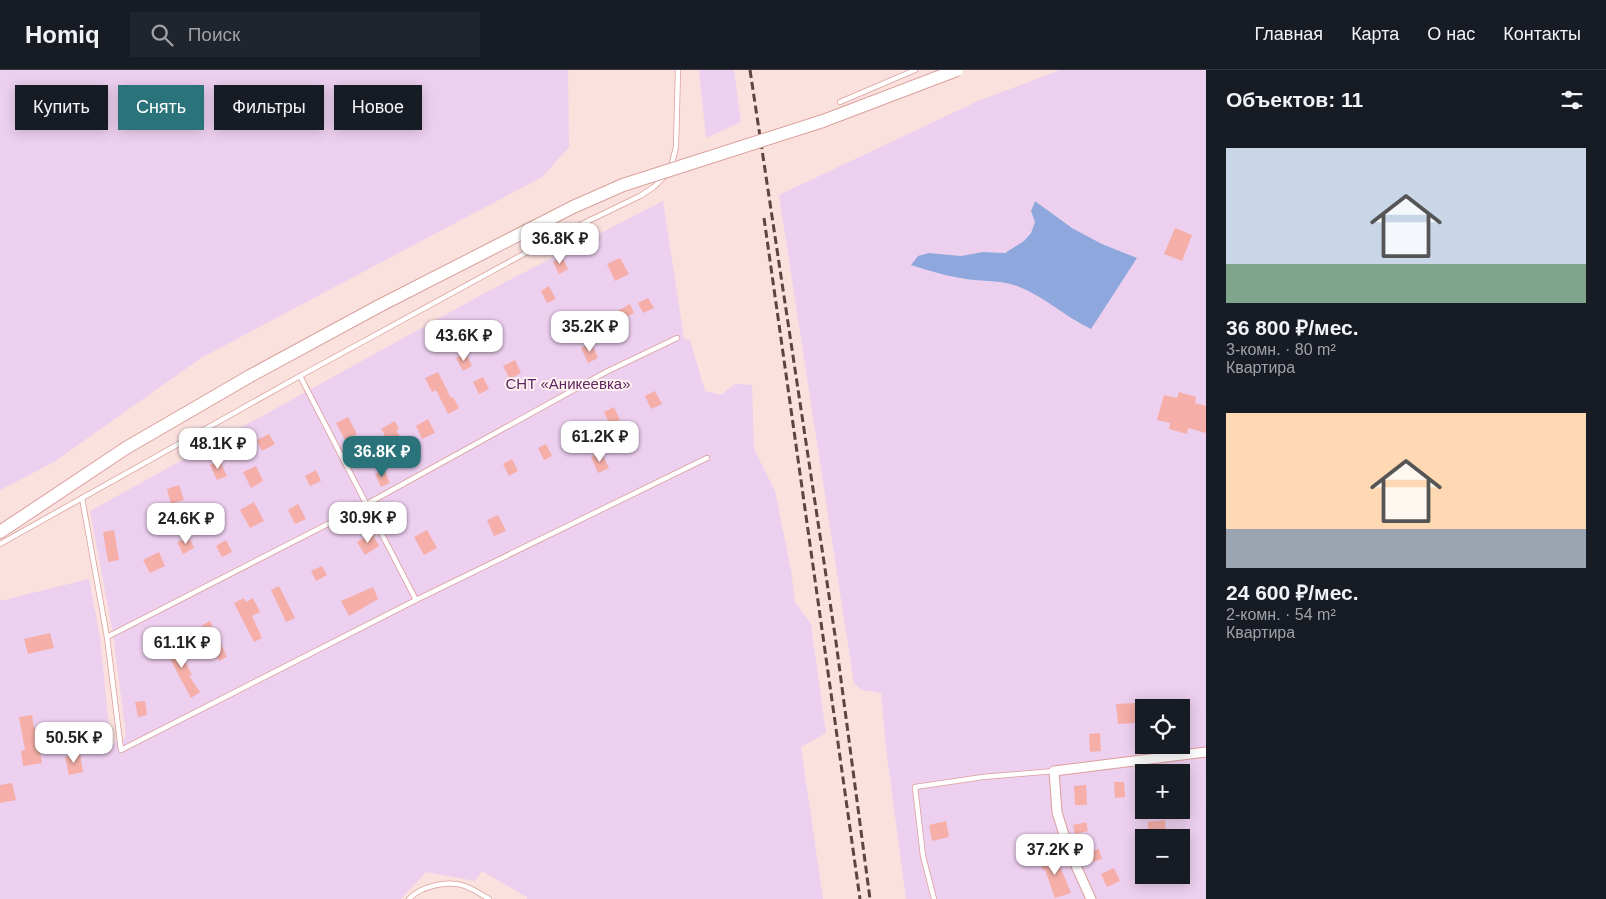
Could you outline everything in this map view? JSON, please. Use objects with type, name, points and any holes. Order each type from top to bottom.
[{"type":"street","points":[[0,532],[126,448],[250,376],[381,305],[573,207],[623,185],[824,121],[957,70]]},
{"type":"street","points":[[1091,899],[1068,848],[1057,812],[1054,771],[1206,752]]},
{"type":"lane","points":[[0,544],[300,376],[553,238],[640,196],[654,187],[668,173],[674,160],[678,70]]},
{"type":"lane","points":[[840,102],[915,70]]},
{"type":"lane","points":[[107,637],[365,506],[606,372],[677,338]]},
{"type":"lane","points":[[300,376],[365,506],[416,600]]},
{"type":"lane","points":[[82,498],[107,637],[121,750],[416,600],[707,458]]},
{"type":"lane","points":[[934,899],[923,856],[915,787],[983,776],[1054,771]]},
{"type":"lane","points":[[409,899],[416,892],[450,884],[467,887],[489,899]]},
{"type":"green space","points":[[0,70],[568,70],[569,147],[542,177],[201,358],[54,462],[0,490]]},
{"type":"green space","points":[[699,70],[734,70],[741,122],[706,138]]},
{"type":"green space","points":[[1060,70],[1206,70],[1206,899],[906,899],[886,748],[881,693],[862,690],[854,684],[779,195],[978,101]],"holes":[[[1035,201],[1072,228],[1102,244],[1137,259],[1078,323],[1037,295],[1017,286],[995,280],[961,279],[929,253],[961,256],[983,252],[1005,253],[1024,241],[1031,233],[1035,222],[1031,211]]]},
{"type":"green space","name":"СНТ «Аникеевка»","points":[[663,201],[684,339],[690,340],[705,391],[721,395],[735,384],[752,385],[754,449],[775,491],[791,570],[795,602],[811,624],[826,733],[801,747],[823,899],[527,899],[527,897],[482,871],[475,881],[426,872],[401,899],[0,899],[0,601],[89,579],[100,637],[111,747],[116,742],[123,741],[126,735],[113,634],[90,511],[494,288]]},
{"type":"water","points":[[1035,201],[1072,228],[1102,244],[1137,258],[1091,329],[1036,295],[1017,286],[1002,282],[954,277],[911,265],[918,256],[929,253],[961,256],[983,252],[1005,253],[1024,241],[1031,233],[1035,222],[1031,211]]},
{"type":"building","points":[[1175,228],[1192,235],[1182,261],[1164,254]]},
{"type":"building","points":[[562,257],[568,269],[559,274],[553,262]]},
{"type":"building","points":[[620,258],[629,274],[615,281],[607,264]]},
{"type":"building","points":[[549,286],[556,299],[547,303],[541,291]]},
{"type":"building","points":[[648,298],[654,308],[643,313],[638,303]]},
{"type":"building","points":[[630,304],[634,313],[612,324],[615,329],[606,334],[600,321]]},
{"type":"building","points":[[591,343],[598,358],[588,363],[581,348]]},
{"type":"building","points":[[466,353],[472,366],[463,371],[456,358]]},
{"type":"building","points":[[515,360],[521,373],[510,379],[503,366]]},
{"type":"building","points":[[438,372],[451,398],[453,397],[459,408],[448,414],[436,390],[432,392],[425,378]]},
{"type":"building","points":[[483,377],[489,389],[479,394],[473,382]]},
{"type":"building","points":[[655,391],[662,404],[651,409],[645,396]]},
{"type":"building","points":[[1179,392],[1196,397],[1195,403],[1206,406],[1206,433],[1188,428],[1187,434],[1169,429],[1170,423],[1157,420],[1164,395],[1177,398]]},
{"type":"building","points":[[614,407],[620,420],[610,425],[604,412]]},
{"type":"building","points":[[348,417],[357,434],[345,440],[336,423]]},
{"type":"building","points":[[428,419],[435,433],[422,439],[416,426]]},
{"type":"building","points":[[395,421],[399,429],[396,430],[401,438],[387,447],[381,437],[385,435],[381,429]]},
{"type":"building","points":[[269,434],[275,444],[262,451],[257,440]]},
{"type":"building","points":[[546,444],[552,456],[544,460],[538,448]]},
{"type":"building","points":[[601,452],[609,468],[598,473],[591,457]]},
{"type":"building","points":[[512,459],[518,471],[509,476],[503,464]]},
{"type":"building","points":[[220,461],[227,476],[217,480],[210,465]]},
{"type":"building","points":[[256,466],[263,481],[251,488],[243,472]]},
{"type":"building","points":[[316,470],[321,481],[310,486],[305,476]]},
{"type":"building","points":[[384,470],[390,483],[381,487],[375,474]]},
{"type":"building","points":[[179,485],[184,500],[171,504],[167,489]]},
{"type":"building","points":[[254,502],[264,521],[250,528],[240,510]]},
{"type":"building","points":[[298,504],[306,519],[295,524],[288,510]]},
{"type":"building","points":[[498,515],[506,531],[494,536],[487,520]]},
{"type":"building","points":[[114,530],[119,560],[108,562],[103,532]]},
{"type":"building","points":[[427,530],[437,548],[424,555],[414,537]]},
{"type":"building","points":[[372,533],[379,546],[365,555],[357,542]]},
{"type":"building","points":[[189,537],[194,548],[183,554],[177,542]]},
{"type":"building","points":[[226,540],[232,552],[222,557],[216,546]]},
{"type":"building","points":[[159,552],[165,566],[150,573],[143,560]]},
{"type":"building","points":[[322,566],[327,575],[316,581],[311,571]]},
{"type":"building","points":[[279,586],[295,618],[286,622],[271,590]]},
{"type":"building","points":[[373,587],[378,599],[349,616],[341,601]]},
{"type":"building","points":[[244,598],[246,602],[253,598],[260,612],[252,616],[262,638],[254,642],[234,603]]},
{"type":"building","points":[[210,621],[227,657],[219,661],[201,626]]},
{"type":"building","points":[[50,633],[54,648],[28,654],[24,639]]},
{"type":"building","points":[[176,643],[192,675],[189,676],[200,692],[191,698],[170,659],[168,660],[163,650]]},
{"type":"building","points":[[145,701],[147,715],[138,717],[135,702]]},
{"type":"building","points":[[1135,703],[1135,723],[1118,724],[1116,704]]},
{"type":"building","points":[[32,715],[34,728],[42,726],[44,737],[38,738],[42,763],[23,766],[21,751],[25,750],[19,717]]},
{"type":"building","points":[[1100,733],[1101,751],[1090,752],[1089,734]]},
{"type":"building","points":[[80,754],[83,772],[69,775],[65,757]]},
{"type":"building","points":[[1114,782],[1124,782],[1125,797],[1115,798]]},
{"type":"building","points":[[12,783],[16,800],[0,803],[0,785]]},
{"type":"building","points":[[1086,785],[1087,805],[1075,805],[1074,786]]},
{"type":"building","points":[[1165,820],[1166,829],[1148,829],[1148,822]]},
{"type":"building","points":[[946,821],[949,837],[932,841],[929,825]]},
{"type":"building","points":[[1086,822],[1088,831],[1075,834],[1073,825]]},
{"type":"building","points":[[1099,849],[1102,859],[1089,863],[1086,853]]},
{"type":"building","points":[[1055,854],[1071,893],[1055,898],[1045,870],[1043,870],[1039,861]]},
{"type":"building","points":[[1114,868],[1120,881],[1107,887],[1101,874]]},
{"type":"railway","points":[[750,70],[836,642],[870,899]]},
{"type":"railway","points":[[764,218],[860,899]]}]
